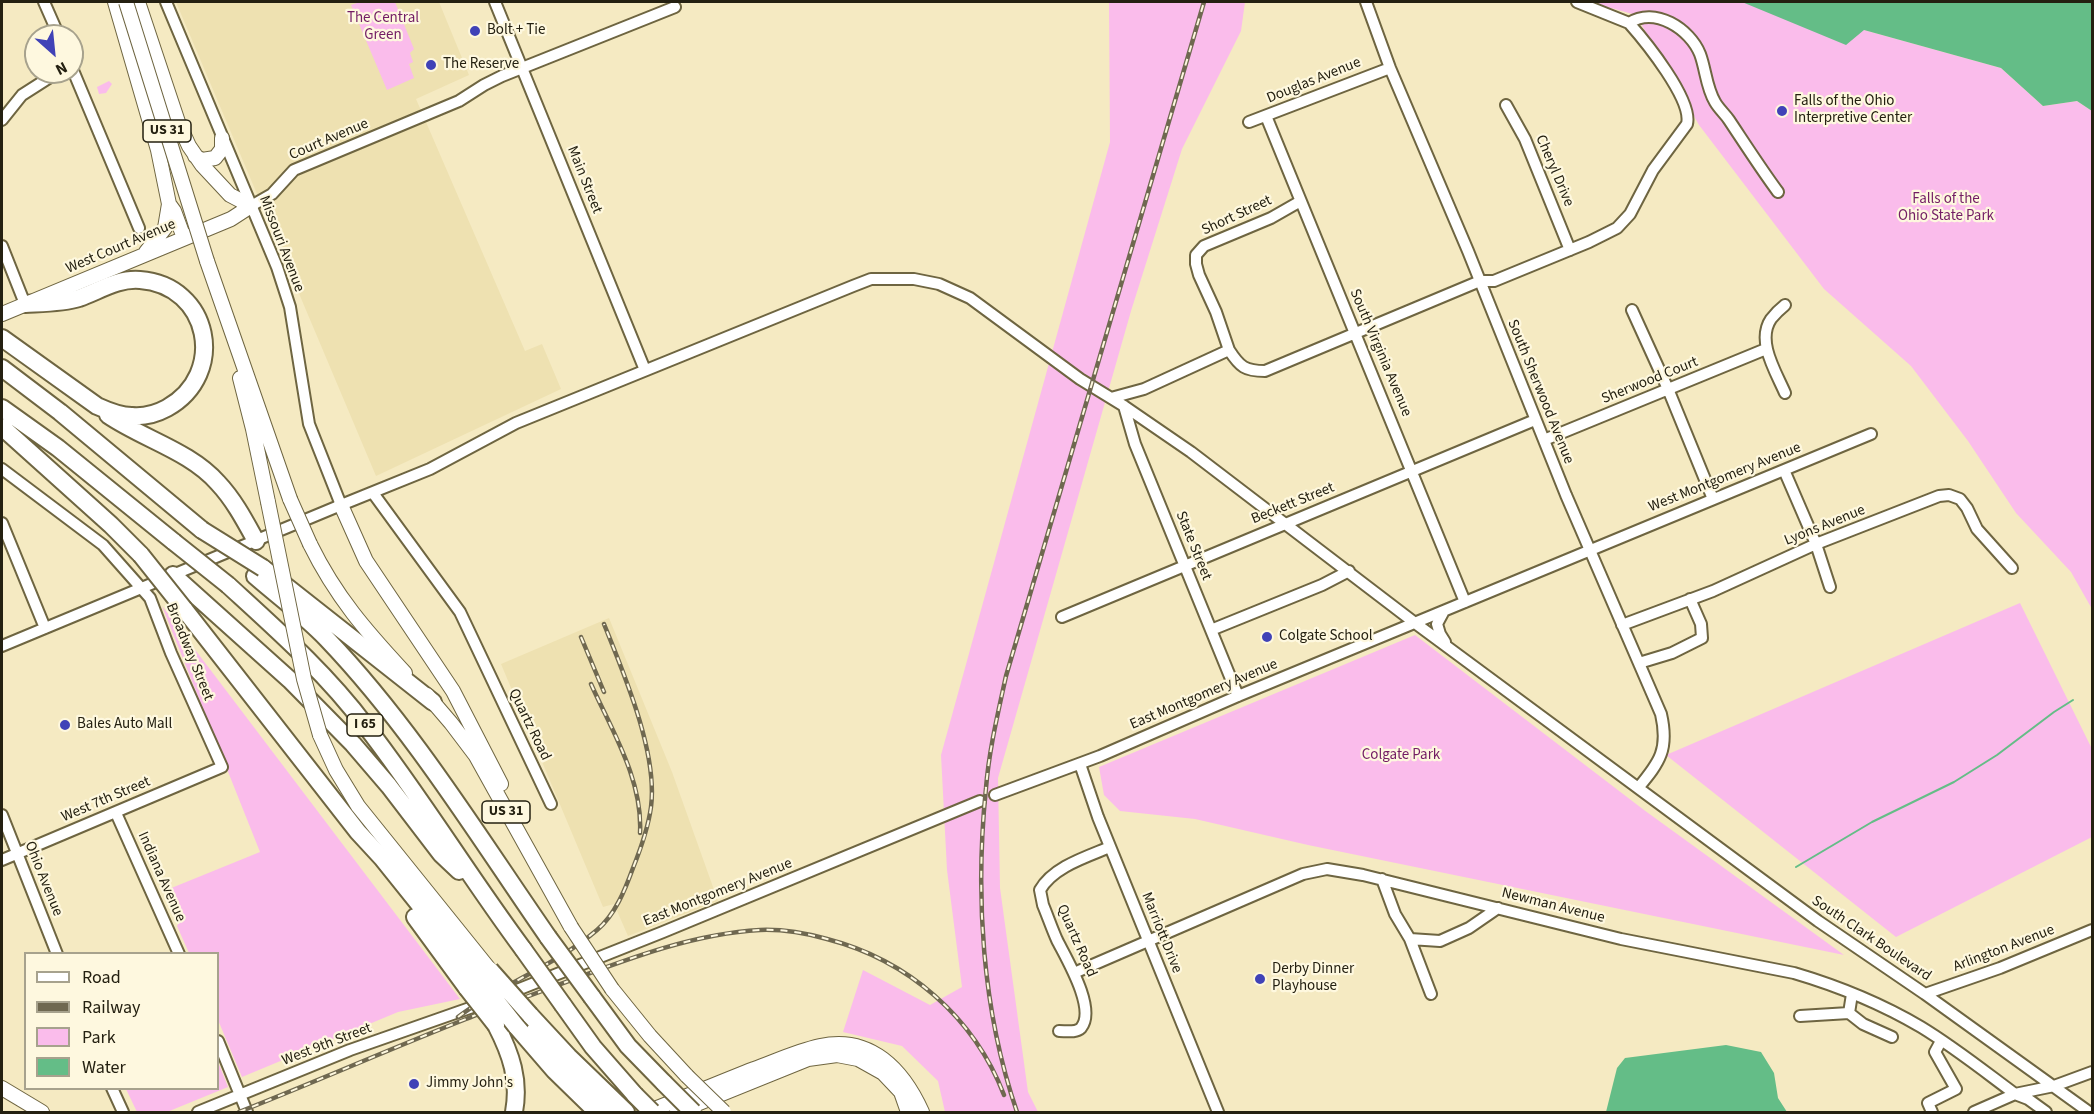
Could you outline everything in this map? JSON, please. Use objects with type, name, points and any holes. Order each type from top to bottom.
[{"type":"highway","points":[[25,304],[78,298],[118,282],[141,280],[160,284],[174,291],[187,301],[195,313],[201,326],[204,357],[194,385],[172,405],[147,416],[129,416],[97,406],[76,393]]},
{"type":"highway","points":[[5,341],[129,429],[196,464],[217,481],[232,500],[256,541]]},
{"type":"highway","name":"I 65","points":[[2,368],[60,412],[202,530],[259,572],[326,637],[412,742],[548,937],[628,1046],[693,1113]]},
{"type":"highway","name":"I 65","points":[[2,408],[58,448],[228,585],[283,635],[328,681],[364,723],[419,799],[476,886],[593,1047],[652,1113]]},
{"type":"highway","points":[[2,427],[141,555],[358,832],[376,863],[478,979],[569,1058],[605,1108],[626,1113]]},
{"type":"highway","points":[[259,572],[433,702]]},
{"type":"highway","points":[[173,575],[290,680],[353,744],[389,786],[441,854],[476,886]]},
{"type":"highway","points":[[478,979],[516,1072],[517,1096],[514,1113]]},
{"type":"main road","points":[[115,2],[152,129],[169,204],[165,228],[142,255]]},
{"type":"main road","name":"US 31","points":[[126,2],[207,261],[290,500],[323,570],[362,627],[433,702],[476,756],[571,927],[612,989],[650,1036],[724,1113]]},
{"type":"main road","points":[[138,2],[178,122],[195,156],[230,195],[251,206]]},
{"type":"main road","points":[[195,156],[202,160],[214,158],[222,149],[222,138]]},
{"type":"main road","points":[[169,204],[184,238]]},
{"type":"main road","name":"West Court Avenue","points":[[2,314],[231,219],[251,206]]},
{"type":"main road","name":"US 31","points":[[207,261],[253,429],[304,679],[320,735],[336,770],[358,806],[391,849],[478,979]]},
{"type":"main road","points":[[341,505],[366,561],[453,691],[533,849],[545,882]]},
{"type":"main road","points":[[647,1113],[793,1054],[821,1046],[839,1045],[869,1050],[890,1065],[905,1081],[922,1113]]},
{"type":"main road","points":[[677,1113],[808,1059],[837,1055],[858,1059],[883,1073],[901,1092],[908,1113]]},
{"type":"main road","points":[[2,1088],[42,1113]]},
{"type":"street","points":[[44,2],[54,24]]},
{"type":"street","name":"Missouri Avenue","points":[[165,2],[277,267],[290,307],[309,424],[341,505]]},
{"type":"street","name":"Main Street","points":[[495,2],[645,370]]},
{"type":"street","name":"South Sherwood Avenue","points":[[1366,2],[1390,68],[1480,281],[1535,420],[1661,714],[1665,742],[1661,758],[1638,788]]},
{"type":"street","points":[[1111,398],[1144,390],[1229,350],[1238,365],[1252,371],[1265,371],[1480,281],[1494,280],[1570,250],[1608,233],[1623,223],[1662,157],[1687,124],[1688,108],[1669,76],[1629,23],[1577,2]]},
{"type":"street","name":"Court Avenue","points":[[251,206],[272,194],[294,170],[459,101],[484,85],[675,7]]},
{"type":"street","points":[[1629,23],[1647,16],[1662,19],[1682,29],[1699,51],[1706,73],[1708,91],[1778,192]]},
{"type":"street","name":"Douglas Avenue","points":[[1249,123],[1390,68]]},
{"type":"street","points":[[2,120],[22,95],[39,84]]},
{"type":"street","points":[[79,84],[139,228]]},
{"type":"street","name":"Cheryl Drive","points":[[1506,105],[1525,139],[1570,250]]},
{"type":"street","name":"South Virginia Avenue","points":[[1266,116],[1465,602]]},
{"type":"street","name":"Short Street","points":[[1229,350],[1196,264],[1196,255],[1204,246],[1271,218],[1299,201]]},
{"type":"street","points":[[2,246],[25,304]]},
{"type":"street","name":"South Clark Boulevard","points":[[2,646],[430,469],[516,423],[871,279],[914,279],[939,284],[970,297],[1080,379],[1191,452],[1286,522],[1415,623],[1818,921],[1925,994],[2089,1113]]},
{"type":"street","points":[[1785,304],[1770,320],[1766,349],[1785,393]]},
{"type":"street","points":[[1632,310],[1713,499]]},
{"type":"street","name":"Sherwood Court","points":[[1544,440],[1766,349]]},
{"type":"street","name":"State Street","points":[[1124,406],[1135,444],[1238,696]]},
{"type":"street","name":"Beckett Street","points":[[1062,617],[1535,420]]},
{"type":"street","name":"West Montgomery Avenue","points":[[1589,550],[1871,434]]},
{"type":"street","name":"Broadway Street","points":[[2,469],[103,545],[153,602],[171,653],[222,766]]},
{"type":"street","points":[[1784,470],[1816,544],[1830,587]]},
{"type":"street","name":"Quartz Road","points":[[373,493],[460,612],[471,631],[481,659],[551,804]]},
{"type":"street","name":"Lyons Avenue","points":[[1622,625],[1690,599],[1816,544],[1939,496],[1949,495],[1960,499],[1977,529],[2012,568]]},
{"type":"street","points":[[2,523],[45,628]]},
{"type":"street","name":"East Montgomery Avenue","points":[[995,795],[1080,764],[1589,550]]},
{"type":"street","points":[[1211,630],[1322,585],[1349,571]]},
{"type":"street","points":[[1639,663],[1672,653],[1702,638],[1701,624],[1690,599]]},
{"type":"street","points":[[1444,611],[1437,624],[1446,645]]},
{"type":"street","name":"Marriott Drive","points":[[1080,764],[1110,847],[1218,1113]]},
{"type":"street","name":"West 7th Street","points":[[2,860],[222,766]]},
{"type":"street","name":"East Montgomery Avenue","points":[[468,1010],[980,801]]},
{"type":"street","name":"Indiana Avenue","points":[[116,813],[178,952]]},
{"type":"street","name":"Ohio Avenue","points":[[2,815],[56,952]]},
{"type":"street","name":"Quartz Road","points":[[1059,1030],[1076,1031],[1083,1025],[1086,1010],[1074,973],[1056,938],[1043,905],[1040,890],[1047,878],[1110,847]]},
{"type":"street","name":"Newman Avenue","points":[[1074,973],[1315,870],[1335,870],[1382,879],[1621,939],[1794,974],[1852,994],[1896,1014],[1941,1041],[2015,1094]]},
{"type":"street","points":[[1382,879],[1395,914],[1410,939],[1431,994]]},
{"type":"street","points":[[1410,939],[1440,941],[1469,928],[1498,908]]},
{"type":"street","name":"Arlington Avenue","points":[[1925,994],[2000,968],[2092,930]]},
{"type":"street","points":[[1849,1013],[1852,994]]},
{"type":"street","name":"West 9th Street","points":[[198,1113],[350,1050],[468,1010]]},
{"type":"street","points":[[1800,1016],[1849,1013],[1863,1024],[1892,1037]]},
{"type":"street","points":[[1932,1113],[1928,1103],[1956,1089],[1935,1052],[1941,1041]]},
{"type":"street","points":[[219,1043],[247,1113]]},
{"type":"street","points":[[1974,1113],[2015,1094],[2054,1086],[2092,1072]]},
{"type":"street","points":[[112,1090],[123,1113]]},
{"type":"street","points":[[2015,1094],[2028,1099],[2046,1113]]},
{"type":"shaded area","points":[[176,2],[439,2],[469,75],[416,99],[525,351],[542,344],[561,389],[376,476]]},
{"type":"shaded area","points":[[609,618],[672,772],[718,901],[628,936],[614,904],[603,907],[501,664]]},
{"type":"green space","name":"The Central Green","points":[[360,2],[395,2],[414,49],[410,53],[413,62],[409,64],[414,78],[387,90],[351,5]]},
{"type":"green space","points":[[1109,2],[1245,2],[1241,31],[1182,149],[1131,311],[998,778],[1000,888],[1028,1092],[1038,1112],[945,1112],[938,1081],[902,1046],[843,1032],[863,970],[930,1005],[962,987],[947,870],[941,755],[1110,142]]},
{"type":"green space","name":"Falls of the Ohio State Park","points":[[1590,2],[1859,2],[1864,30],[2001,68],[2043,106],[2077,101],[2092,111],[2092,609],[2071,572],[2016,513],[1968,441],[1911,366],[1824,289],[1699,125],[1636,15]]},
{"type":"green space","points":[[109,81],[112,84],[106,93],[99,94],[97,87]]},
{"type":"green space","points":[[2020,603],[2092,749],[2092,837],[1896,937],[1666,755]]},
{"type":"green space","points":[[162,606],[460,999],[398,1012],[242,1077],[219,1022],[219,952],[189,952],[177,926],[180,921],[164,891],[260,852]]},
{"type":"green space","name":"Colgate Park","points":[[1415,635],[1644,810],[1844,955],[1308,845],[1195,819],[1120,811],[1104,795],[1099,767]]},
{"type":"green space","points":[[219,1064],[228,1087],[167,1112],[137,1112],[126,1090],[219,1090]]},
{"type":"water","points":[[1742,2],[2092,2],[2092,111],[2077,101],[2043,106],[2001,68],[1864,30],[1846,45]]},
{"type":"water","points":[[1726,1045],[1761,1052],[1774,1073],[1778,1098],[1787,1112],[1606,1112],[1617,1068],[1625,1058]]},
{"type":"waterway","points":[[1796,867],[1872,822],[1954,782],[1997,755],[2073,700]]},
{"type":"railway","points":[[1017,1112],[996,1033],[984,952],[981,869],[987,774],[1006,676],[1204,2]]},
{"type":"railway","points":[[458,1017],[564,954],[597,930],[619,902],[639,853],[651,807],[652,786],[649,763],[638,714],[604,624]]},
{"type":"railway","points":[[581,637],[604,692]]},
{"type":"railway","points":[[591,684],[617,738],[631,775],[640,813],[640,833]]},
{"type":"railway","points":[[239,1112],[476,1015],[625,960],[705,937],[760,930],[794,932],[827,939],[885,961],[911,977],[935,996],[975,1041],[1004,1095]]},
{"type":"place","name":"Bolt + Tie","points":[[475,31]]},
{"type":"place","name":"The Reserve","points":[[431,65]]},
{"type":"place","name":"Falls of the Ohio Interpretive Center","points":[[1782,111]]},
{"type":"place","name":"Colgate School","points":[[1267,637]]},
{"type":"place","name":"Bales Auto Mall","points":[[65,725]]},
{"type":"place","name":"Derby Dinner Playhouse","points":[[1260,979]]},
{"type":"place","name":"Jimmy John's","points":[[414,1084]]}]
